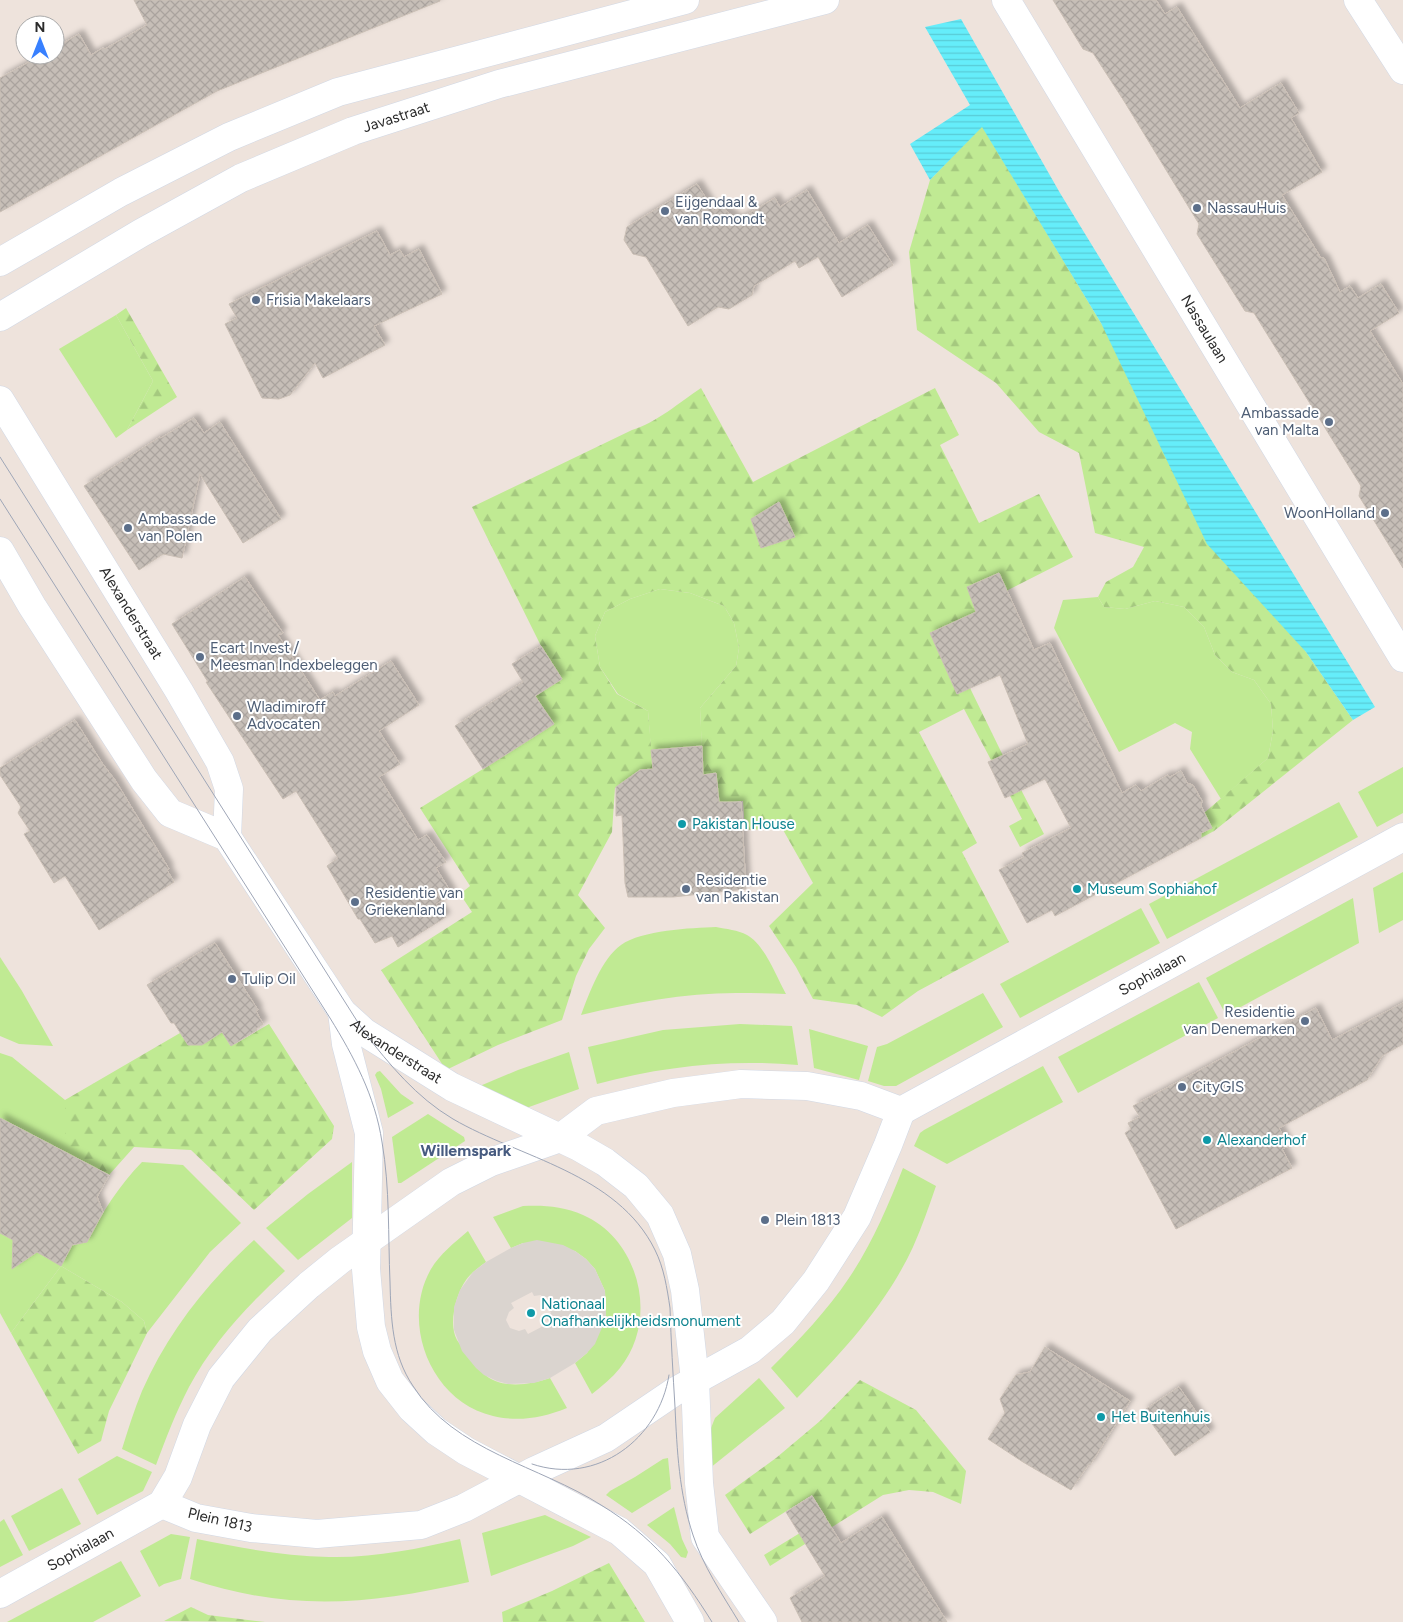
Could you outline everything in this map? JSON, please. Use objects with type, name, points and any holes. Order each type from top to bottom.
[{"type":"street","points":[[0,262],[121,192],[230,137],[338,92],[685,0]]},
{"type":"street","name":"Javastraat","points":[[0,317],[141,233],[240,178],[353,131],[499,84],[825,0]]},
{"type":"street","name":"Nassaulaan","points":[[1006,0],[1403,658]]},
{"type":"street","points":[[1358,0],[1403,70]]},
{"type":"street","name":"Alexanderstraat","points":[[0,400],[179,691],[220,762],[229,789],[227,837],[342,1012],[364,1032],[452,1087],[560,1138]]},
{"type":"street","points":[[0,551],[32,606],[144,780],[170,813],[227,837]]},
{"type":"street","name":"Sophialaan","points":[[901,1111],[1403,837]]},
{"type":"street","name":"Alexanderstraat","points":[[342,1012],[346,1044],[369,1133],[367,1240]]},
{"type":"street","points":[[162,1504],[178,1477],[197,1425],[221,1378],[260,1330],[308,1285],[367,1240],[451,1182],[491,1162],[560,1138],[596,1111],[673,1093],[741,1084],[807,1086],[861,1096],[901,1111]]},
{"type":"street","name":"Plein 1813","points":[[162,1504],[196,1518],[242,1527],[317,1534],[420,1525],[464,1508],[519,1479],[606,1438],[674,1392],[750,1350],[783,1322],[816,1281],[857,1217],[901,1111]]},
{"type":"street","points":[[560,1138],[605,1162],[636,1186],[660,1215],[677,1254],[685,1290],[695,1380],[699,1483],[706,1537],[763,1622]]},
{"type":"street","points":[[367,1240],[367,1293],[371,1327],[377,1351],[390,1381],[412,1409],[436,1431],[466,1451],[619,1531],[657,1564],[690,1622]]},
{"type":"street","name":"Sophialaan","points":[[0,1594],[162,1504]]},
{"type":"green space","points":[[982,126],[1101,323],[1306,652],[1353,720],[1214,831],[1201,838],[1200,834],[1212,828],[1204,813],[1268,758],[1273,731],[1271,704],[1254,680],[1232,672],[1215,655],[1204,627],[1184,607],[1155,601],[1125,609],[1104,607],[1098,597],[1106,582],[1133,567],[1144,547],[1095,533],[1079,453],[1039,432],[996,383],[917,330],[909,252],[930,180]]},
{"type":"green space","points":[[126,308],[177,397],[127,430],[153,381],[116,315]]},
{"type":"green space","points":[[116,315],[153,381],[127,430],[116,438],[59,349]]},
{"type":"green space","points":[[701,388],[753,482],[935,388],[959,435],[940,445],[979,523],[1039,494],[1073,557],[1008,590],[1005,600],[930,633],[957,694],[970,688],[1010,770],[999,775],[964,709],[919,732],[977,843],[962,852],[1009,942],[918,991],[882,1017],[857,1005],[813,999],[796,967],[769,926],[813,883],[782,828],[745,830],[743,801],[708,804],[718,788],[716,773],[703,775],[700,708],[736,666],[739,648],[734,623],[724,606],[690,593],[660,589],[630,599],[605,612],[595,636],[600,667],[617,694],[648,711],[653,769],[639,770],[640,782],[622,783],[615,788],[612,832],[578,895],[605,928],[589,949],[576,976],[562,1020],[498,1045],[446,1070],[381,970],[472,912],[460,894],[470,886],[420,808],[553,724],[535,696],[562,679],[541,646],[472,507],[641,427],[668,412]]},
{"type":"green space","points":[[660,589],[690,593],[724,606],[734,623],[739,648],[736,666],[700,708],[702,746],[651,750],[648,711],[618,694],[600,667],[595,636],[605,612],[630,599]]},
{"type":"green space","points":[[1098,597],[1104,607],[1125,609],[1155,601],[1184,607],[1204,627],[1215,655],[1232,672],[1254,680],[1271,704],[1273,731],[1268,758],[1221,799],[1190,749],[1192,732],[1175,723],[1119,752],[1054,628],[1063,600]]},
{"type":"green space","points":[[1403,767],[1403,813],[1377,827],[1358,792]]},
{"type":"green space","points":[[1015,778],[1044,834],[1020,847],[1009,826],[1022,819],[1004,784]]},
{"type":"green space","points":[[1339,802],[1358,837],[1167,939],[1149,904]]},
{"type":"green space","points":[[1403,872],[1403,920],[1379,933],[1373,888]]},
{"type":"green space","points":[[1353,898],[1359,943],[1226,1015],[1206,978]]},
{"type":"green space","points":[[1141,908],[1160,943],[1020,1018],[1000,984]]},
{"type":"green space","points":[[716,927],[740,932],[753,940],[765,953],[786,994],[717,993],[697,995],[639,1003],[581,1015],[602,967],[621,945],[641,936],[654,933]]},
{"type":"green space","points":[[0,957],[22,991],[53,1046],[19,1044],[0,1036]]},
{"type":"green space","points":[[1199,982],[1218,1018],[1078,1093],[1058,1057]]},
{"type":"green space","points":[[983,993],[1003,1027],[896,1086],[884,1086],[868,1081],[877,1047],[887,1044]]},
{"type":"green space","points":[[269,1024],[334,1126],[332,1139],[254,1210],[191,1150],[134,1147],[109,1175],[65,1152],[65,1100],[180,1033],[188,1045],[196,1045],[203,1041],[205,1043],[222,1032],[230,1045]]},
{"type":"green space","points":[[740,1024],[792,1026],[798,1065],[747,1063],[672,1068],[597,1084],[588,1047],[663,1030]]},
{"type":"green space","points":[[809,1029],[868,1046],[859,1080],[814,1068]]},
{"type":"green space","points":[[569,1052],[579,1089],[518,1111],[468,1091],[518,1070]]},
{"type":"green space","points":[[0,1053],[12,1057],[65,1100],[65,1152],[0,1121]]},
{"type":"green space","points":[[1043,1066],[1063,1102],[947,1164],[914,1146],[920,1133],[924,1130]]},
{"type":"green space","points":[[380,1071],[401,1094],[414,1103],[388,1118],[381,1089],[375,1075]]},
{"type":"green space","points":[[428,1114],[464,1137],[465,1141],[401,1183],[398,1183],[392,1137]]},
{"type":"green space","points":[[142,1162],[183,1165],[241,1223],[210,1252],[147,1333],[144,1321],[122,1302],[61,1266],[11,1333],[0,1313],[0,1233],[13,1240],[25,1260],[37,1252],[61,1265],[72,1245],[87,1242],[112,1200]]},
{"type":"green space","points":[[352,1162],[352,1218],[298,1260],[266,1228]]},
{"type":"green space","points":[[903,1168],[936,1186],[913,1247],[890,1289],[862,1327],[797,1398],[771,1368],[822,1314],[849,1278],[879,1224]]},
{"type":"green space","points":[[523,1206],[553,1207],[568,1210],[583,1215],[603,1227],[618,1243],[630,1262],[638,1283],[639,1327],[632,1349],[620,1368],[592,1394],[575,1363],[587,1353],[606,1318],[605,1291],[595,1269],[575,1251],[523,1243],[511,1248],[493,1217]]},
{"type":"green space","points":[[468,1231],[486,1262],[468,1277],[456,1301],[453,1326],[457,1340],[483,1373],[498,1382],[524,1384],[550,1378],[567,1408],[549,1414],[521,1419],[493,1416],[471,1408],[453,1395],[438,1378],[427,1358],[421,1336],[419,1313],[422,1290],[431,1269],[439,1258]]},
{"type":"green space","points":[[254,1240],[285,1271],[232,1325],[198,1370],[171,1425],[156,1465],[122,1449],[142,1391],[152,1369],[176,1329],[220,1273]]},
{"type":"green space","points":[[61,1266],[122,1302],[144,1321],[147,1333],[109,1411],[101,1441],[78,1454],[11,1333]]},
{"type":"green space","points":[[759,1378],[785,1408],[710,1468],[711,1428],[715,1418]]},
{"type":"green space","points":[[860,1380],[916,1410],[966,1471],[961,1504],[933,1492],[909,1490],[883,1495],[770,1566],[764,1555],[826,1517],[812,1495],[750,1534],[725,1495],[776,1458],[820,1421]]},
{"type":"green space","points":[[117,1456],[152,1472],[143,1491],[97,1515],[78,1479]]},
{"type":"green space","points":[[668,1458],[671,1489],[632,1513],[606,1495],[663,1459]]},
{"type":"green space","points":[[62,1488],[81,1524],[29,1551],[11,1516]]},
{"type":"green space","points":[[674,1507],[682,1539],[688,1552],[686,1558],[681,1557],[670,1544],[647,1525]]},
{"type":"green space","points":[[545,1515],[591,1537],[573,1546],[491,1576],[482,1533]]},
{"type":"green space","points":[[4,1519],[23,1555],[0,1567],[0,1522]]},
{"type":"green space","points":[[171,1534],[190,1537],[181,1579],[159,1587],[140,1551]]},
{"type":"green space","points":[[197,1539],[296,1555],[346,1557],[412,1549],[460,1539],[469,1582],[397,1596],[363,1600],[329,1602],[262,1597],[227,1590],[190,1579]]},
{"type":"green space","points":[[121,1561],[141,1596],[93,1622],[7,1622]]},
{"type":"green space","points":[[609,1563],[645,1622],[503,1622],[502,1612],[552,1591]]},
{"type":"green space","points":[[191,1607],[208,1615],[265,1622],[164,1621]]},
{"type":"shaded area","points":[[537,1240],[563,1245],[586,1259],[595,1269],[605,1291],[606,1318],[595,1344],[575,1363],[550,1378],[534,1383],[508,1384],[484,1375],[462,1351],[454,1330],[454,1307],[460,1290],[473,1272],[486,1262],[523,1243]],"holes":[[[532,1292],[534,1296],[541,1295],[552,1300],[551,1313],[546,1318],[549,1323],[528,1334],[525,1329],[519,1331],[510,1328],[506,1320],[509,1312],[514,1308],[511,1303]]]},
{"type":"water","points":[[961,19],[1060,193],[1375,707],[1353,720],[1306,652],[1207,544],[1101,323],[982,127],[930,180],[910,144],[970,105],[925,27]]},
{"type":"building","points":[[134,0],[440,0],[217,91],[0,212],[0,78],[24,65],[65,65],[65,42],[79,34],[91,55],[147,25]]},
{"type":"building","points":[[1053,0],[1156,0],[1165,14],[1177,7],[1240,108],[1281,83],[1299,113],[1291,118],[1322,172],[1282,195],[1321,258],[1324,258],[1340,292],[1350,286],[1358,298],[1381,284],[1399,313],[1370,331],[1403,384],[1403,568],[1359,496],[1361,486],[1254,313],[1245,311],[1197,234],[1199,224],[1124,101],[1093,53],[1083,49]]},
{"type":"building","points":[[697,184],[714,211],[721,207],[738,220],[775,198],[780,207],[807,190],[839,243],[868,225],[893,265],[842,297],[818,257],[799,268],[795,261],[754,286],[752,295],[729,309],[718,307],[688,326],[646,257],[633,254],[624,240],[627,227]]},
{"type":"building","points":[[377,231],[390,255],[400,250],[404,257],[419,249],[442,294],[374,326],[385,345],[323,378],[315,363],[290,395],[279,399],[262,398],[225,324],[237,318],[229,304]]},
{"type":"building","points":[[194,418],[204,433],[220,422],[281,519],[243,543],[200,474],[182,558],[163,554],[139,570],[84,486],[160,437]]},
{"type":"building","points":[[779,502],[795,537],[761,548],[751,519]]},
{"type":"building","points":[[999,573],[1034,650],[1050,643],[1122,793],[1136,785],[1141,791],[1168,775],[1170,777],[1181,771],[1187,783],[1193,785],[1202,801],[1201,806],[1212,828],[1201,833],[1201,838],[1055,916],[1052,910],[1027,923],[999,870],[1024,857],[1022,853],[1071,828],[1045,779],[1005,798],[988,762],[1028,744],[1000,675],[957,694],[930,633],[976,612],[967,587]]},
{"type":"building","points":[[245,577],[283,633],[278,635],[320,700],[333,692],[335,696],[391,661],[419,705],[379,731],[400,764],[379,777],[418,840],[427,835],[446,862],[436,868],[452,894],[436,904],[446,917],[398,947],[392,936],[375,943],[360,919],[358,919],[327,866],[338,858],[296,791],[283,799],[206,682],[208,682],[172,624]]},
{"type":"building","points":[[541,646],[562,679],[535,696],[554,724],[483,769],[455,726],[523,682],[512,664]]},
{"type":"building","points":[[75,720],[115,780],[169,869],[167,870],[174,882],[99,930],[65,876],[54,883],[24,834],[30,831],[18,813],[21,807],[0,775],[0,768]]},
{"type":"building","name":"Pakistan House","points":[[702,746],[703,775],[716,773],[719,802],[741,802],[746,889],[673,897],[628,897],[625,883],[622,815],[616,816],[616,787],[640,770],[653,769],[651,750]]},
{"type":"building","points":[[215,943],[258,1010],[256,1011],[263,1024],[257,1030],[231,1046],[222,1032],[202,1045],[188,1045],[174,1023],[171,1023],[147,985]]},
{"type":"building","name":"Alexanderhof","points":[[1403,1003],[1403,1044],[1382,1056],[1367,1080],[1279,1128],[1289,1146],[1282,1149],[1292,1168],[1176,1229],[1125,1133],[1131,1129],[1128,1123],[1140,1117],[1133,1106],[1316,1008],[1332,1040]]},
{"type":"building","points":[[0,1118],[109,1175],[97,1197],[103,1212],[87,1242],[72,1245],[61,1266],[37,1252],[12,1269],[13,1240],[0,1233]]},
{"type":"building","name":"Het Buitenhuis","points":[[1045,1347],[1130,1401],[1090,1465],[1088,1465],[1071,1490],[988,1439],[1005,1413],[1000,1399],[1016,1375],[1030,1372]]},
{"type":"building","points":[[1179,1387],[1210,1432],[1175,1456],[1143,1411]]},
{"type":"building","points":[[812,1496],[841,1543],[882,1517],[947,1622],[802,1622],[790,1598],[825,1576],[786,1512]]},
{"type":"tram line","points":[[0,457],[364,1032],[404,1080],[427,1101],[453,1119],[479,1133],[565,1170],[592,1185],[617,1203],[638,1224],[655,1250],[663,1271],[670,1308],[678,1455],[688,1519],[702,1558],[739,1622]]},
{"type":"tram line","points":[[0,499],[330,1018],[362,1077],[379,1125],[385,1159],[388,1194],[391,1310],[394,1336],[401,1362],[413,1386],[430,1408],[451,1427],[474,1442],[577,1491],[636,1529],[677,1571],[712,1622]]},
{"type":"tram line","points":[[532,1464],[556,1469],[579,1468],[601,1462],[621,1452],[638,1437],[653,1419],[663,1398],[669,1375]]},
{"type":"place","name":"NassauHuis","points":[[1197,208]]},
{"type":"place","name":"Eijgendaal & van Romondt","points":[[665,211]]},
{"type":"place","name":"Frisia Makelaars","points":[[256,300]]},
{"type":"place","name":"Ambassade van Malta","points":[[1329,422]]},
{"type":"place","name":"WoonHolland","points":[[1385,513]]},
{"type":"place","name":"Ambassade van Polen","points":[[128,528]]},
{"type":"place","name":"Ecart Invest / Meesman Indexbeleggen","points":[[200,657]]},
{"type":"place","name":"Wladimiroff Advocaten","points":[[237,716]]},
{"type":"place","name":"Pakistan House","points":[[682,824]]},
{"type":"place","name":"Residentie van Pakistan","points":[[686,889]]},
{"type":"place","name":"Museum Sophiahof","points":[[1077,889]]},
{"type":"place","name":"Residentie van Griekenland","points":[[355,902]]},
{"type":"place","name":"Tulip Oil","points":[[232,979]]},
{"type":"place","name":"Residentie van Denemarken","points":[[1305,1021]]},
{"type":"place","name":"CityGIS","points":[[1182,1087]]},
{"type":"place","name":"Alexanderhof","points":[[1207,1140]]},
{"type":"place","name":"Plein 1813","points":[[765,1220]]},
{"type":"place","name":"Nationaal Onafhankelijkheidsmonument","points":[[531,1313]]},
{"type":"place","name":"Het Buitenhuis","points":[[1101,1417]]},
{"type":"district","name":"Willemspark","points":[[466,1150]]}]
